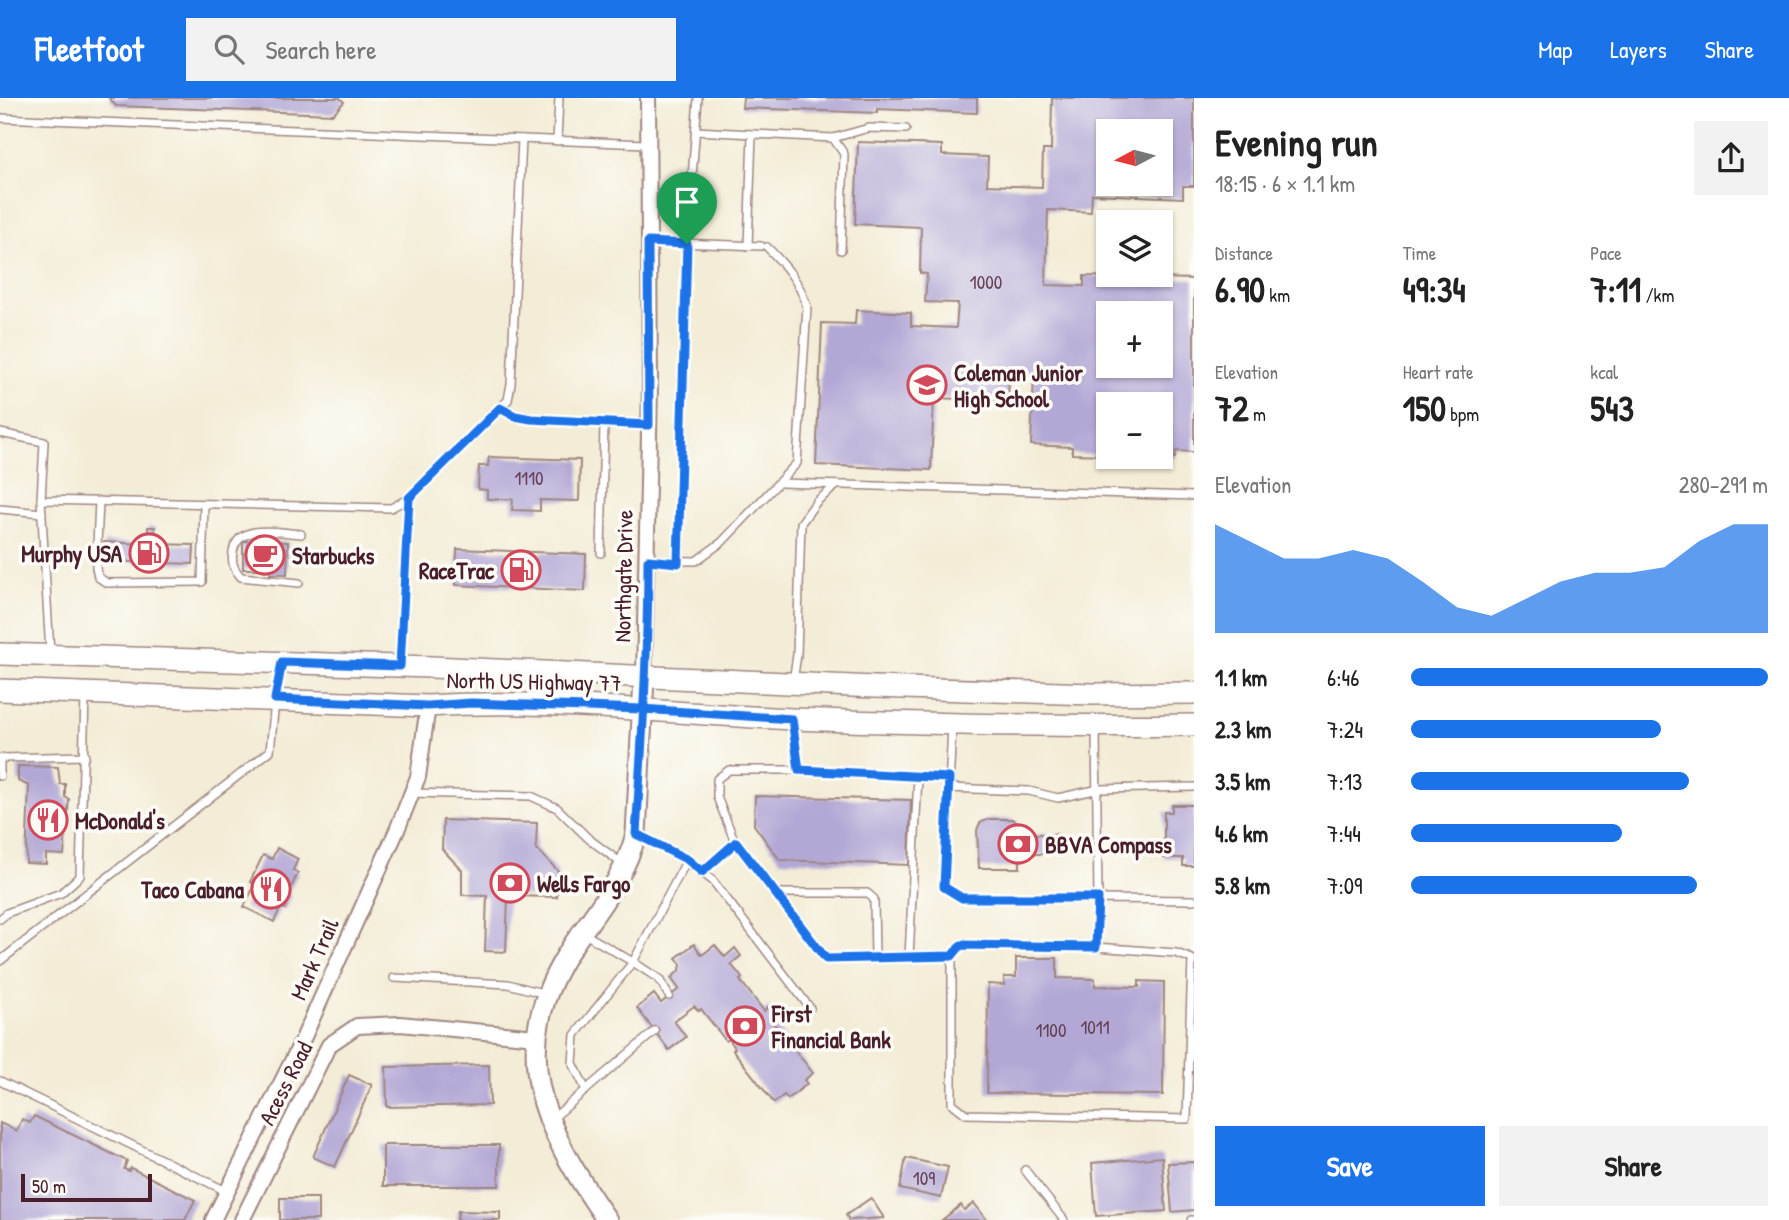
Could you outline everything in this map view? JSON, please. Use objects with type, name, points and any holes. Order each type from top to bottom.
[{"type":"main road","name":"North US Highway 77","points":[[0,654],[400,666],[792,685],[1093,694],[1194,694]]},
{"type":"main road","points":[[275,699],[282,662]]},
{"type":"main road","name":"North US Highway 77","points":[[0,690],[428,706],[471,703],[642,709],[792,719],[1096,726],[1194,725]]},
{"type":"street","name":"Northgate Drive","points":[[607,1220],[577,1178],[549,1122],[539,1095],[536,1037],[547,994],[582,932],[625,866],[636,834],[645,678],[648,560],[648,98]]},
{"type":"street","name":"Mark Trail","points":[[213,1220],[303,1039],[411,793],[418,776],[428,706]]},
{"type":"street","name":"Acess Road","points":[[242,1220],[329,1045],[357,1026],[400,1024],[536,1037]]},
{"type":"lane","points":[[556,141],[559,98]]},
{"type":"lane","points":[[678,563],[687,244],[698,98]]},
{"type":"lane","points":[[0,118],[646,144]]},
{"type":"lane","points":[[696,131],[833,138],[869,128],[906,129]]},
{"type":"lane","points":[[748,246],[752,135]]},
{"type":"lane","points":[[833,138],[844,154],[841,250]]},
{"type":"lane","points":[[41,500],[391,509],[409,498],[508,400],[511,384],[522,139]]},
{"type":"lane","points":[[648,242],[764,246],[789,269],[807,307],[797,463],[781,483],[722,542],[696,561],[678,563],[648,560]]},
{"type":"lane","points":[[500,408],[515,416],[531,419],[649,425]]},
{"type":"lane","points":[[601,553],[604,423]]},
{"type":"lane","points":[[0,433],[44,442],[41,513],[50,654]]},
{"type":"lane","points":[[781,483],[1194,496]]},
{"type":"lane","points":[[792,685],[797,654],[800,523],[817,501],[837,485]]},
{"type":"lane","points":[[400,666],[409,498]]},
{"type":"lane","points":[[99,502],[96,568],[98,577],[107,583],[202,582],[204,504]]},
{"type":"lane","points":[[0,509],[41,513]]},
{"type":"lane","points":[[299,583],[241,577],[234,569],[232,558],[234,545],[241,535],[251,532],[301,534]]},
{"type":"lane","points":[[0,919],[7,913],[61,893],[80,876],[85,692]]},
{"type":"lane","points":[[0,961],[270,751],[275,699]]},
{"type":"lane","points":[[792,719],[799,770]]},
{"type":"lane","points":[[952,722],[944,887],[962,898],[1194,900]]},
{"type":"lane","points":[[1096,726],[1099,789],[1096,947]]},
{"type":"lane","points":[[0,776],[1,758],[85,756]]},
{"type":"lane","points":[[949,778],[729,769],[717,779],[717,797],[736,842],[826,959],[952,956]]},
{"type":"lane","points":[[909,957],[918,776]]},
{"type":"lane","points":[[948,788],[1028,791],[1058,797],[1099,789],[1194,787]]},
{"type":"lane","points":[[411,793],[531,796],[557,808],[589,839],[625,866]]},
{"type":"lane","points":[[636,834],[688,860],[713,881],[810,1008]]},
{"type":"lane","points":[[702,872],[736,842]]},
{"type":"lane","points":[[586,1090],[573,1063],[575,1035],[633,962],[688,860]]},
{"type":"lane","points":[[775,893],[867,893],[874,899],[875,958]]},
{"type":"lane","points":[[582,932],[659,979],[669,996]]},
{"type":"lane","points":[[961,945],[1096,947],[1176,953],[1193,959],[1191,1119],[966,1114],[952,1103],[952,956],[961,945]]},
{"type":"lane","points":[[394,978],[508,984],[547,994]]},
{"type":"lane","points":[[549,1122],[655,1031]]},
{"type":"lane","points":[[0,1081],[226,1191]]},
{"type":"lane","points":[[1025,1170],[1064,1220]]},
{"type":"building","points":[[109,98],[340,98],[344,102],[333,114],[116,106]]},
{"type":"building","points":[[743,98],[977,98],[977,113],[877,109],[877,113],[742,108]]},
{"type":"building","points":[[1052,98],[1194,98],[1194,186],[1183,186],[1183,198],[1138,196],[1173,196],[1173,119],[1096,119],[1096,194],[1092,194],[1091,212],[1048,210],[1046,285],[1084,286],[1084,276],[1096,276],[1096,287],[1173,287],[1173,278],[1194,279],[1194,452],[1176,451],[1173,458],[1173,392],[1096,392],[1096,455],[1072,454],[1072,447],[1031,445],[1034,375],[1009,374],[1008,401],[934,398],[931,470],[816,465],[822,323],[855,324],[856,310],[911,313],[911,326],[956,328],[958,303],[925,302],[927,274],[920,273],[921,227],[855,224],[858,142],[942,145],[942,155],[988,157],[987,185],[1042,187],[1043,150],[1051,150]]},
{"type":"building","name":"RaceTrac","points":[[489,457],[580,460],[579,501],[540,500],[540,511],[512,510],[513,499],[487,499],[487,490],[478,489],[479,466],[488,466]]},
{"type":"building","name":"Murphy USA","points":[[148,527],[155,527],[154,544],[194,545],[193,564],[104,561],[104,542],[147,544]]},
{"type":"building","name":"Starbucks","points":[[243,541],[288,542],[287,574],[270,574],[270,569],[243,569]]},
{"type":"building","name":"RaceTrac","points":[[457,549],[586,554],[585,591],[456,585]]},
{"type":"building","name":"McDonald's","points":[[18,766],[58,767],[60,784],[65,784],[65,797],[69,799],[64,855],[46,854],[46,864],[26,863],[29,786],[18,781]]},
{"type":"building","points":[[755,796],[911,800],[909,865],[780,860],[754,825]]},
{"type":"building","points":[[1172,805],[1194,805],[1194,866],[1183,866],[1183,858],[1164,858],[1164,812],[1172,812]]},
{"type":"building","name":"BBVA Compass","points":[[989,819],[1012,819],[1020,825],[1020,834],[1058,834],[1058,854],[1020,854],[1020,868],[979,868],[977,830],[980,823]]},
{"type":"building","name":"Wells Fargo","points":[[443,820],[537,823],[536,848],[558,871],[557,897],[508,896],[506,952],[485,951],[487,896],[462,895],[462,870],[442,849]]},
{"type":"building","name":"Taco Cabana","points":[[277,848],[298,859],[293,870],[298,873],[288,894],[291,896],[285,909],[281,907],[274,922],[244,907],[255,884],[250,882],[263,855],[272,859]]},
{"type":"building","name":"First Financial Bank","points":[[694,944],[702,955],[715,945],[725,957],[735,948],[741,956],[731,964],[742,978],[740,980],[764,1011],[768,1007],[776,1018],[772,1021],[813,1073],[804,1080],[807,1084],[788,1099],[784,1095],[774,1103],[733,1050],[735,1048],[729,1039],[726,1041],[701,1009],[699,1011],[694,1006],[674,1021],[686,1037],[669,1050],[637,1008],[654,994],[661,1003],[679,989],[671,978],[680,970],[681,964],[676,958]]},
{"type":"building","points":[[1016,958],[1057,958],[1057,978],[1095,979],[1095,986],[1139,987],[1139,981],[1164,982],[1163,1095],[987,1093],[988,984],[1004,985],[1004,977],[1016,977]]},
{"type":"building","points":[[489,1065],[490,1105],[387,1107],[386,1067]]},
{"type":"building","points":[[349,1075],[372,1085],[335,1167],[313,1157]]},
{"type":"building","points":[[34,1116],[127,1161],[124,1169],[129,1171],[131,1168],[195,1200],[185,1220],[0,1220],[0,1123],[17,1131],[22,1119],[30,1123]]},
{"type":"building","points":[[383,1145],[499,1145],[499,1186],[383,1186]]},
{"type":"building","points":[[1162,1157],[1166,1211],[1096,1216],[1092,1163]]},
{"type":"building","points":[[906,1158],[948,1167],[941,1198],[900,1189]]},
{"type":"building","points":[[1194,1162],[1194,1210],[1172,1212],[1168,1163]]},
{"type":"building","points":[[280,1198],[318,1198],[318,1220],[280,1220]]},
{"type":"building","points":[[871,1198],[884,1218],[849,1220],[846,1215]]},
{"type":"building","points":[[974,1203],[987,1220],[942,1220],[961,1205],[964,1210]]},
{"type":"building","points":[[458,1211],[500,1212],[500,1220],[457,1220]]},
{"type":"place","name":"Coleman Junior High School","points":[[927,385]]},
{"type":"place","name":"Murphy USA","points":[[149,553]]},
{"type":"place","name":"Starbucks","points":[[265,555]]},
{"type":"place","name":"RaceTrac","points":[[521,570]]},
{"type":"place","name":"McDonald's","points":[[48,820]]},
{"type":"place","name":"BBVA Compass","points":[[1018,844]]},
{"type":"place","name":"Wells Fargo","points":[[510,883]]},
{"type":"place","name":"Taco Cabana","points":[[271,889]]},
{"type":"place","name":"First Financial Bank","points":[[745,1026]]},
{"type":"route","points":[[687,244],[648,242],[649,425],[531,419],[515,416],[500,408],[409,498],[400,666],[282,662],[275,699],[428,706],[471,703],[642,709],[792,719],[799,770],[949,778],[944,887],[962,898],[1098,898],[1096,947],[961,945],[952,956],[826,959],[736,842],[702,872],[688,860],[636,834],[641,747],[642,709],[648,599],[648,560],[678,563],[687,244]]}]
